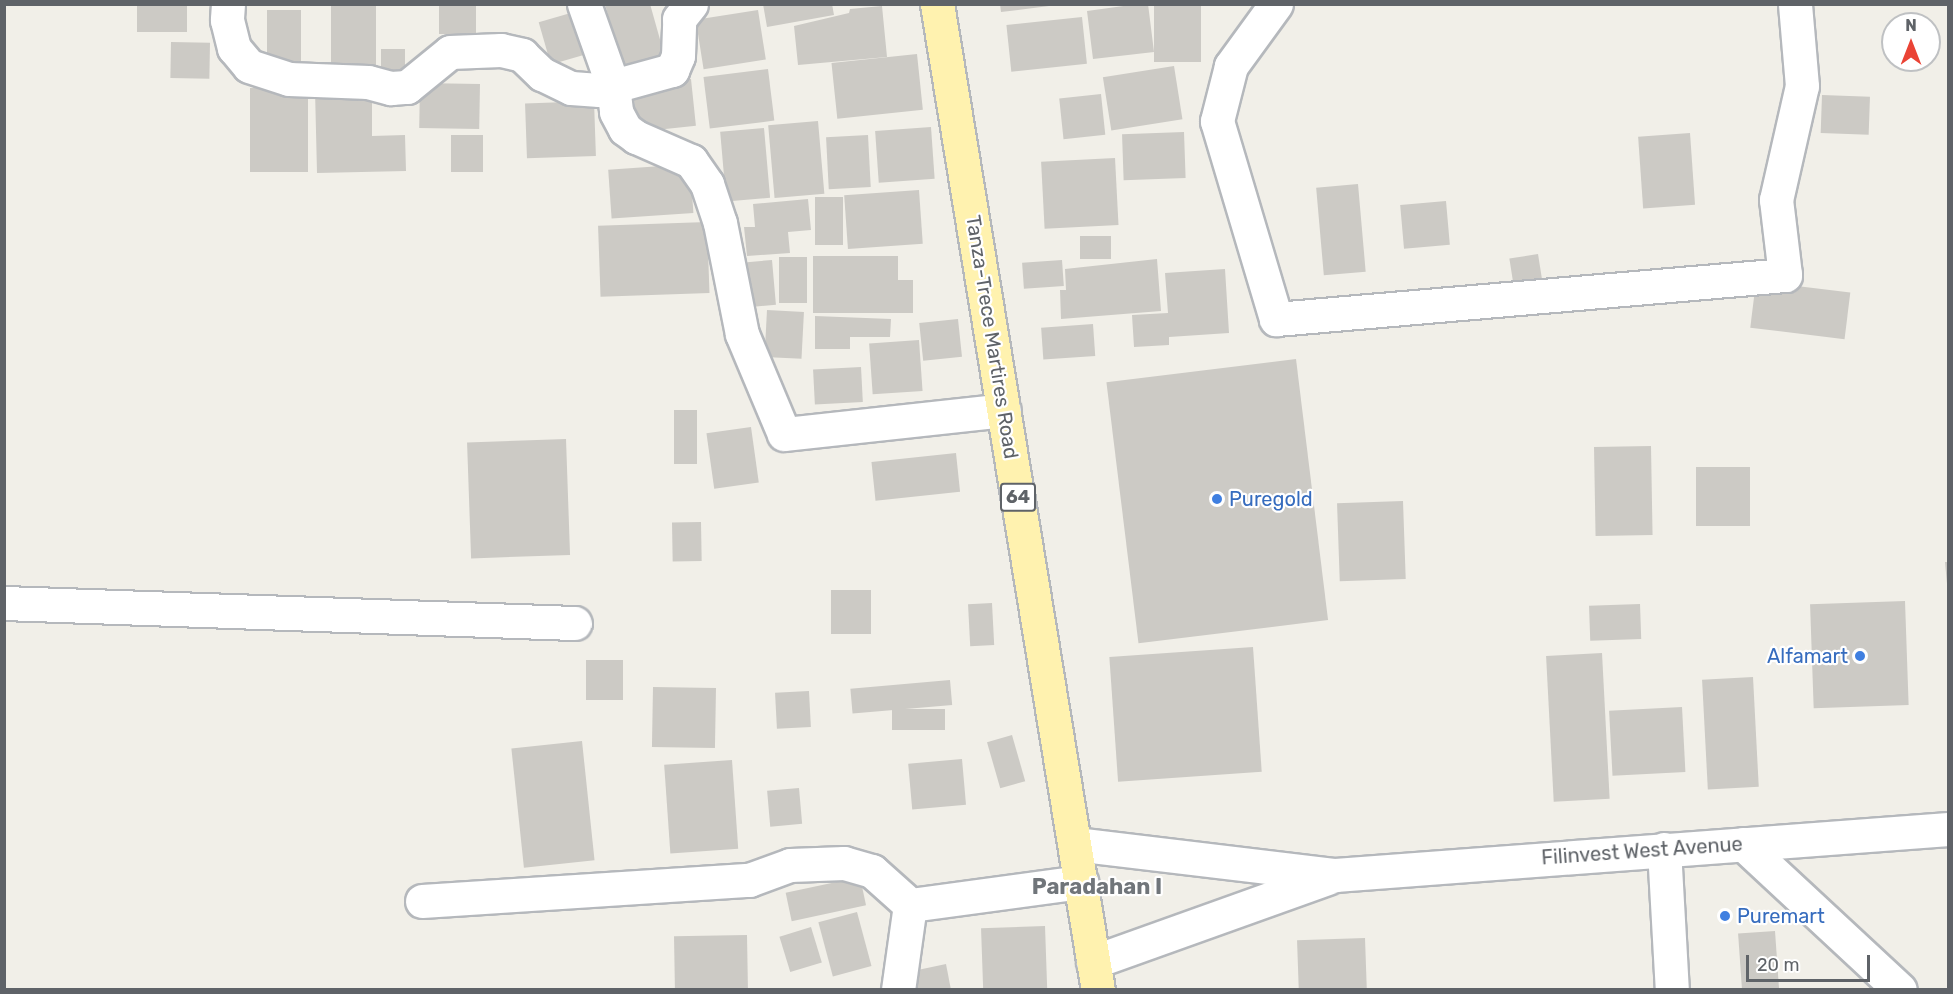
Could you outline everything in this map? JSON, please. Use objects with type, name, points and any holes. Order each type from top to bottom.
[{"type":"main road","name":"Tanza-Trece Martires Road","points":[[937,4],[1095,976]]},
{"type":"street","points":[[228,4],[227,20],[234,48],[249,66],[289,79],[368,82],[391,88],[407,87],[450,52],[501,50],[522,55],[542,74],[571,88],[599,90],[672,70],[678,56],[679,19],[691,4]]},
{"type":"street","points":[[584,4],[613,86],[616,112],[624,129],[636,137],[691,161],[707,184],[720,223],[742,334],[784,434],[1004,410]]},
{"type":"street","points":[[1276,4],[1231,66],[1217,121],[1276,319],[1785,275],[1776,200],[1802,86],[1795,4]]},
{"type":"street","points":[[4,603],[575,623]]},
{"type":"street","name":"Filinvest West Avenue","points":[[1075,844],[1335,876],[1948,829]]},
{"type":"street","points":[[1743,844],[1900,990]]},
{"type":"street","points":[[1665,849],[1672,990]]},
{"type":"street","points":[[422,901],[749,880],[790,865],[844,863],[872,871],[910,905],[1081,882]]},
{"type":"street","name":"Filinvest West Avenue","points":[[1095,976],[1335,876]]},
{"type":"street","points":[[898,990],[910,905]]},
{"type":"building","points":[[137,4],[187,4],[187,32],[137,32]]},
{"type":"building","points":[[439,4],[476,4],[476,34],[439,34]]},
{"type":"building","points":[[605,4],[650,4],[668,68],[625,79]]},
{"type":"building","points":[[763,4],[832,4],[834,15],[767,27]]},
{"type":"building","points":[[1000,4],[1049,4],[1049,6],[1001,12]]},
{"type":"building","points":[[1148,4],[1154,52],[1093,59],[1087,11]]},
{"type":"building","points":[[1154,4],[1201,4],[1201,62],[1154,62]]},
{"type":"building","points":[[331,6],[376,6],[376,68],[331,68]]},
{"type":"building","points":[[882,6],[887,57],[798,65],[794,26],[849,13],[850,9]]},
{"type":"building","points":[[267,10],[301,10],[301,66],[267,66]]},
{"type":"building","points":[[581,10],[593,52],[551,64],[539,22]]},
{"type":"building","points":[[758,10],[766,59],[704,69],[696,20]]},
{"type":"building","points":[[1082,17],[1087,64],[1011,72],[1006,25]]},
{"type":"building","points":[[171,42],[210,43],[209,79],[170,78]]},
{"type":"building","points":[[381,49],[405,49],[405,79],[381,79]]},
{"type":"building","points":[[917,54],[923,110],[837,119],[831,63]]},
{"type":"building","points":[[1174,66],[1182,119],[1111,131],[1103,77]]},
{"type":"building","points":[[768,69],[774,121],[710,129],[703,77]]},
{"type":"building","points":[[691,79],[696,126],[637,132],[632,85]]},
{"type":"building","points":[[420,83],[480,84],[479,129],[419,128]]},
{"type":"building","points":[[250,88],[308,88],[308,172],[250,172]]},
{"type":"building","points":[[315,90],[372,90],[372,136],[405,135],[406,171],[317,173]]},
{"type":"building","points":[[1101,94],[1105,135],[1064,139],[1059,98]]},
{"type":"building","points":[[1822,95],[1870,97],[1869,135],[1821,133]]},
{"type":"building","points":[[594,101],[596,156],[527,158],[525,103]]},
{"type":"building","points":[[818,121],[824,194],[775,198],[768,125]]},
{"type":"building","points":[[931,127],[935,179],[879,183],[875,131]]},
{"type":"building","points":[[764,128],[770,198],[726,202],[720,132]]},
{"type":"building","points":[[1184,132],[1186,178],[1124,180],[1122,134]]},
{"type":"building","points":[[1690,133],[1695,205],[1643,208],[1638,137]]},
{"type":"building","points":[[451,135],[483,135],[483,172],[451,172]]},
{"type":"building","points":[[868,135],[871,187],[829,189],[826,137]]},
{"type":"building","points":[[1115,158],[1119,225],[1045,229],[1041,162]]},
{"type":"building","points":[[690,164],[693,213],[612,219],[608,170]]},
{"type":"building","points":[[1358,184],[1366,272],[1324,275],[1316,188]]},
{"type":"building","points":[[919,190],[923,244],[848,249],[844,195]]},
{"type":"building","points":[[815,197],[843,197],[843,245],[815,245]]},
{"type":"building","points":[[808,199],[811,230],[788,232],[790,253],[747,256],[744,227],[755,227],[753,204]]},
{"type":"building","points":[[1446,201],[1450,245],[1404,249],[1400,205]]},
{"type":"building","points":[[707,222],[709,293],[601,297],[598,226]]},
{"type":"building","points":[[1080,236],[1111,236],[1111,259],[1080,259]]},
{"type":"building","points":[[1538,254],[1543,287],[1515,291],[1509,259]]},
{"type":"building","points":[[813,256],[898,256],[898,280],[913,280],[913,313],[813,313]]},
{"type":"building","points":[[779,257],[807,257],[807,303],[779,303]]},
{"type":"building","points":[[1157,259],[1161,311],[1061,319],[1060,290],[1066,290],[1065,269]]},
{"type":"building","points":[[772,260],[776,305],[751,307],[747,262]]},
{"type":"building","points":[[1062,260],[1064,286],[1024,289],[1022,263]]},
{"type":"building","points":[[1225,269],[1229,333],[1169,337],[1169,345],[1134,347],[1132,315],[1168,313],[1165,273]]},
{"type":"building","points":[[1756,281],[1850,293],[1845,339],[1750,328]]},
{"type":"building","points":[[767,310],[804,312],[801,359],[765,357]]},
{"type":"building","points":[[815,316],[891,319],[890,337],[850,337],[850,349],[815,349]]},
{"type":"building","points":[[958,319],[962,357],[923,361],[919,323]]},
{"type":"building","points":[[1093,324],[1095,356],[1043,360],[1041,328]]},
{"type":"building","points":[[919,340],[923,391],[873,394],[869,343]]},
{"type":"building","name":"Puregold","points":[[1296,359],[1328,620],[1138,643],[1106,382]]},
{"type":"building","points":[[861,367],[863,402],[815,404],[813,370]]},
{"type":"building","points":[[674,410],[697,410],[697,464],[674,464]]},
{"type":"building","points":[[751,427],[759,482],[714,489],[706,433]]},
{"type":"building","points":[[566,439],[570,555],[471,558],[467,442]]},
{"type":"building","points":[[1651,446],[1653,535],[1596,536],[1594,447]]},
{"type":"building","points":[[956,453],[960,492],[876,501],[871,462]]},
{"type":"building","points":[[1696,467],[1750,467],[1750,526],[1696,526]]},
{"type":"building","points":[[1403,501],[1406,579],[1340,581],[1337,503]]},
{"type":"building","points":[[701,522],[702,561],[673,562],[672,523]]},
{"type":"building","points":[[1945,562],[1948,562],[1948,584],[1947,584]]},
{"type":"building","points":[[831,590],[871,590],[871,634],[831,634]]},
{"type":"building","name":"Alfamart","points":[[1905,601],[1909,705],[1814,708],[1810,604]]},
{"type":"building","points":[[992,603],[994,645],[970,646],[968,604]]},
{"type":"building","points":[[1640,604],[1641,639],[1590,641],[1589,606]]},
{"type":"building","points":[[1253,647],[1262,772],[1118,782],[1109,657]]},
{"type":"building","points":[[1602,653],[1610,799],[1554,802],[1546,656]]},
{"type":"building","points":[[586,660],[623,660],[623,700],[586,700]]},
{"type":"building","points":[[1753,677],[1759,787],[1708,790],[1702,680]]},
{"type":"building","points":[[950,680],[952,705],[853,714],[850,689]]},
{"type":"building","points":[[653,687],[716,688],[715,748],[652,747]]},
{"type":"building","points":[[809,691],[811,727],[777,729],[775,693]]},
{"type":"building","points":[[1682,707],[1685,772],[1613,776],[1609,711]]},
{"type":"building","points":[[892,709],[945,709],[945,730],[892,730]]},
{"type":"building","points":[[1012,735],[1025,781],[1000,788],[987,742]]},
{"type":"building","points":[[582,741],[595,860],[524,868],[511,748]]},
{"type":"building","points":[[962,759],[966,805],[912,810],[908,764]]},
{"type":"building","points":[[732,760],[738,849],[670,854],[664,765]]},
{"type":"building","points":[[799,788],[802,824],[770,827],[767,791]]},
{"type":"building","points":[[860,877],[866,905],[792,921],[786,893]]},
{"type":"building","points":[[857,912],[871,966],[833,976],[818,922]]},
{"type":"building","points":[[1045,926],[1047,990],[983,990],[981,928]]},
{"type":"building","points":[[811,927],[822,962],[790,972],[779,937]]},
{"type":"building","points":[[1775,931],[1779,990],[1742,990],[1738,934]]},
{"type":"building","points":[[747,935],[748,990],[675,990],[674,936]]},
{"type":"building","points":[[1365,938],[1367,990],[1299,990],[1297,940]]},
{"type":"building","points":[[946,964],[951,990],[917,990],[913,971]]},
{"type":"place","name":"Puregold","points":[[1217,499]]},
{"type":"place","name":"Alfamart","points":[[1860,656]]},
{"type":"place","name":"Puremart","points":[[1725,916]]},
{"type":"district","name":"Paradahan I","points":[[1097,887]]}]
